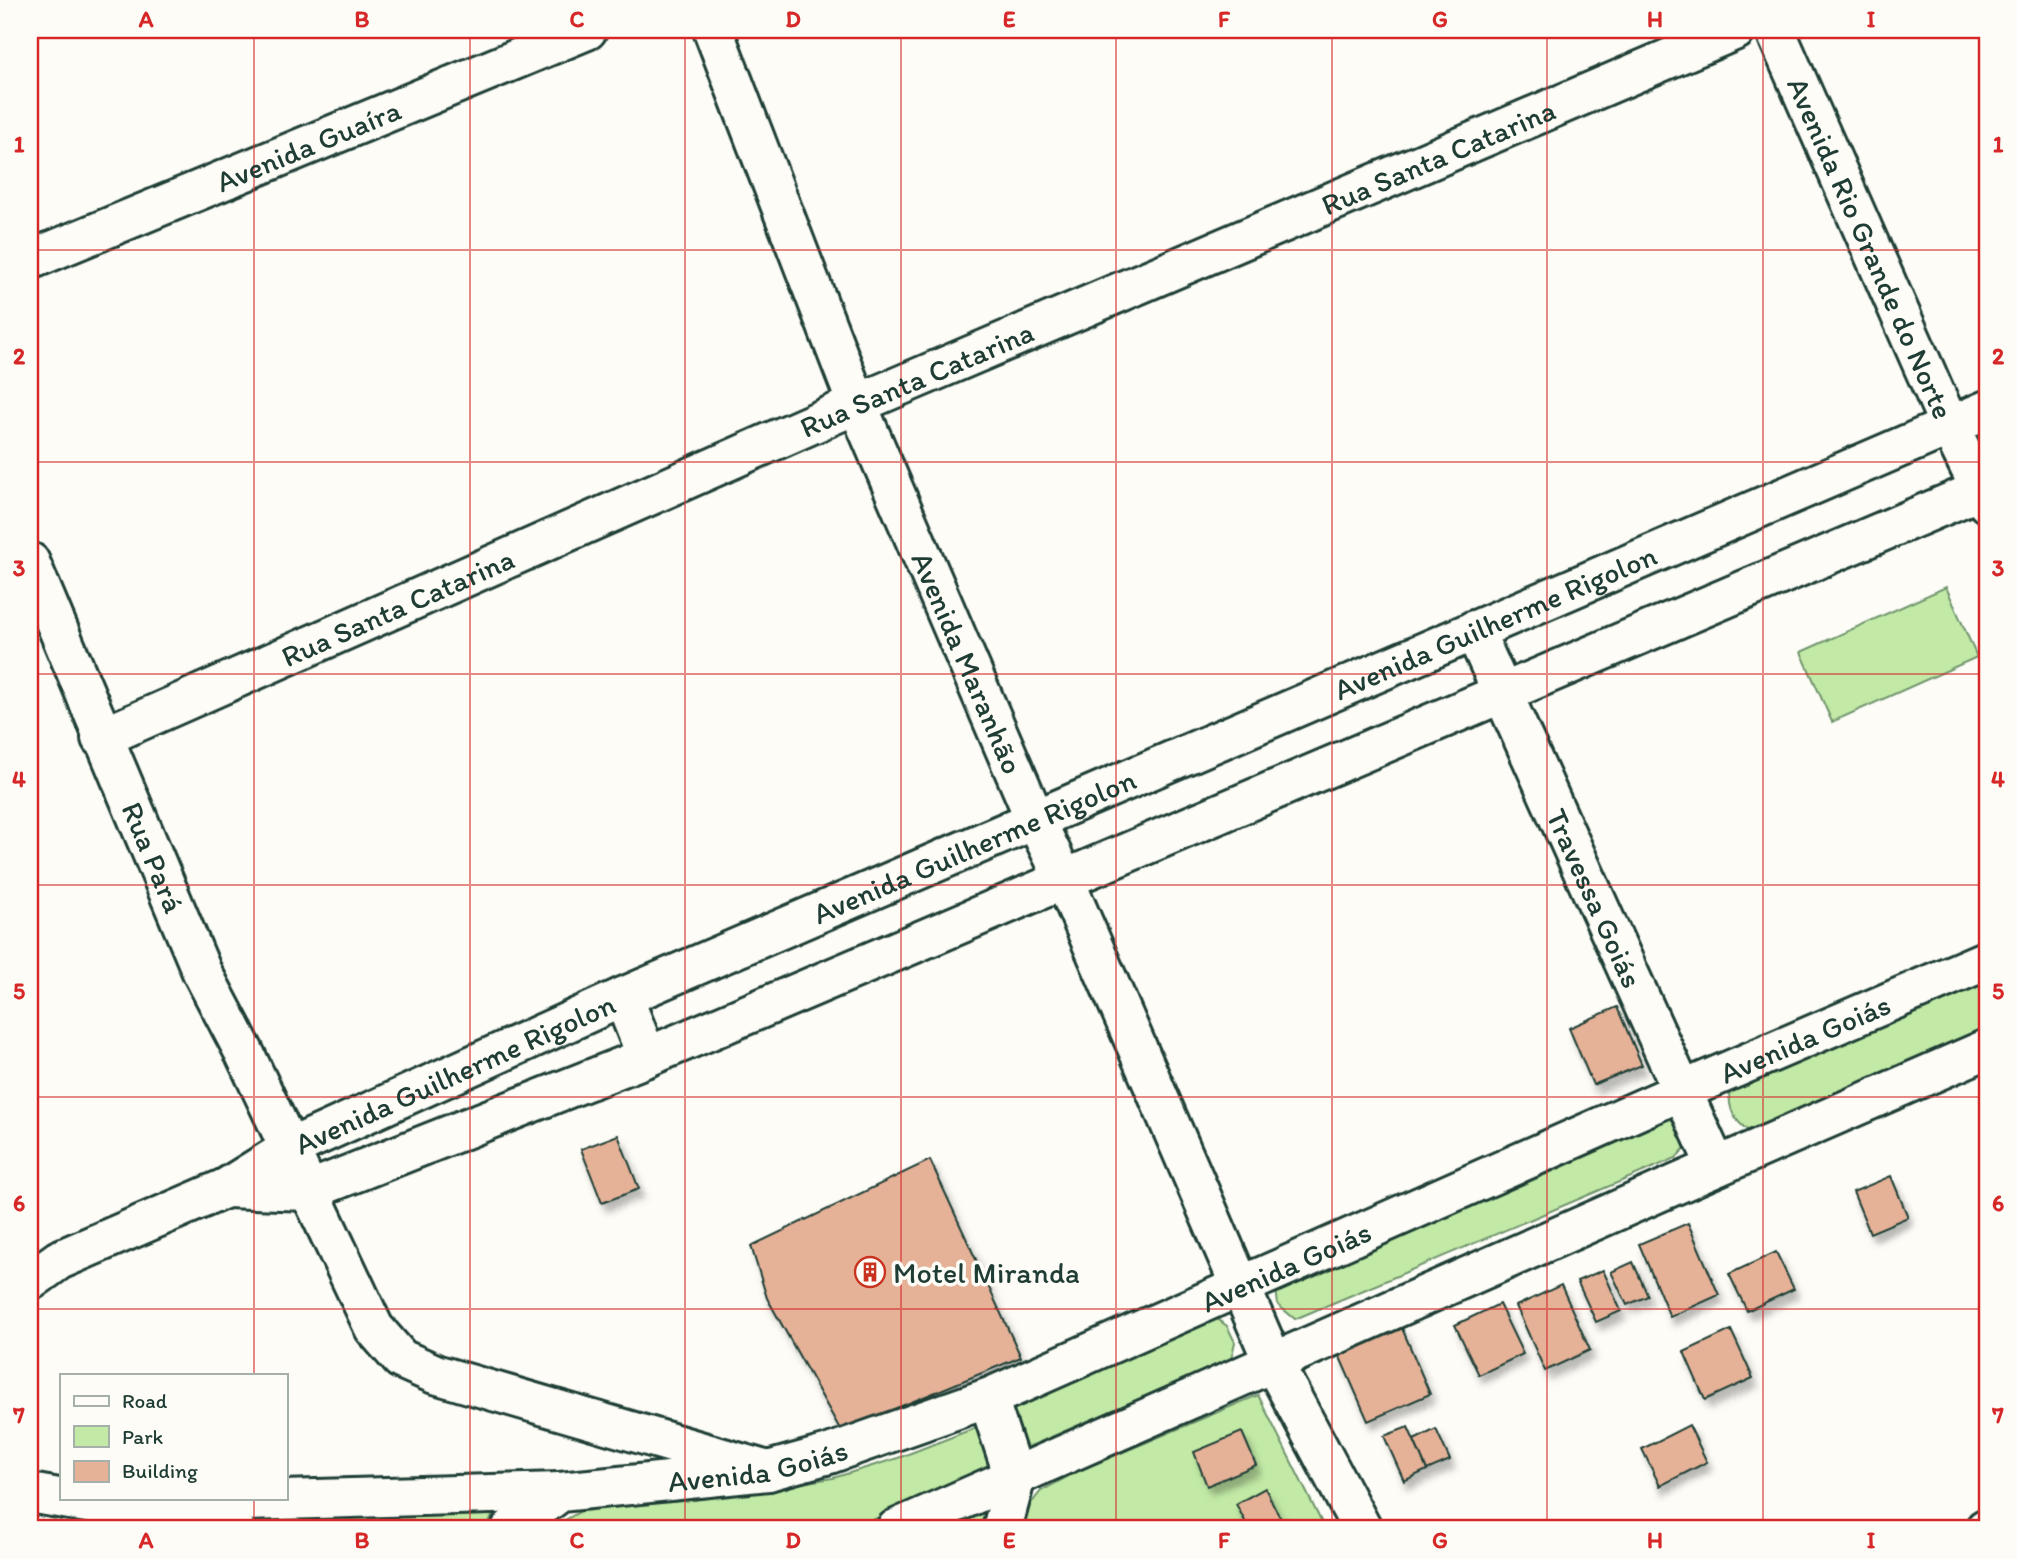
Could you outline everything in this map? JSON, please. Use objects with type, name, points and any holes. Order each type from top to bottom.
[{"type":"main road","name":"Avenida Guaíra","points":[[30,260],[587,30]]},
{"type":"main road","name":"Avenida Maranhão","points":[[713,30],[857,404],[1035,819],[1065,881],[1274,1364],[1362,1529]]},
{"type":"main road","name":"Rua Santa Catarina","points":[[102,738],[857,404],[1736,30]]},
{"type":"main road","name":"Avenida Rio Grande do Norte","points":[[1775,30],[1950,427],[1985,494]]},
{"type":"main road","name":"Avenida Guilherme Rigolon","points":[[1985,494],[1503,692],[647,1057],[308,1191],[290,1148],[623,998],[1987,410]]},
{"type":"main road","name":"Rua Pará","points":[[30,562],[202,972],[290,1148]]},
{"type":"main road","name":"Travessa Goiás","points":[[1475,630],[1716,1166]]},
{"type":"main road","name":"Avenida Goiás","points":[[287,1500],[559,1492],[768,1471],[829,1454],[988,1398],[1684,1090],[1987,960]]},
{"type":"main road","points":[[623,998],[647,1057]]},
{"type":"main road","points":[[896,1529],[1015,1479],[1716,1166],[1987,1049]]},
{"type":"main road","points":[[30,1282],[59,1260],[226,1188],[290,1148]]},
{"type":"main road","points":[[226,1188],[308,1191],[374,1328],[401,1359],[435,1374],[768,1471]]},
{"type":"main road","points":[[988,1398],[1015,1479],[1002,1529]]},
{"type":"main road","points":[[511,1529],[559,1492]]},
{"type":"main road","points":[[30,1493],[60,1498]]},
{"type":"main road","points":[[72,1500],[235,1529]]},
{"type":"main road","name":"Avenida Goiás","points":[[102,1505],[278,1500]]},
{"type":"main road","points":[[102,1505],[149,1529]]},
{"type":"green space","points":[[1946,587],[1977,657],[1832,722],[1801,652]]},
{"type":"green space","points":[[1987,978],[1987,1029],[1749,1131],[1733,1114],[1729,1090]]},
{"type":"green space","points":[[1662,1113],[1676,1122],[1683,1136],[1685,1148],[1676,1158],[1295,1319],[1278,1305],[1276,1288]]},
{"type":"green space","points":[[1213,1316],[1227,1326],[1235,1342],[1231,1359],[1028,1447],[1013,1438],[1011,1406]]},
{"type":"green space","points":[[1258,1395],[1325,1529],[1015,1529],[1018,1520],[1041,1491],[1076,1472]]},
{"type":"green space","points":[[980,1426],[995,1466],[852,1529],[549,1529],[583,1510],[692,1500],[833,1478],[898,1458]]},
{"type":"green space","points":[[986,1511],[983,1529],[949,1529]]},
{"type":"green space","points":[[494,1513],[485,1529],[370,1529],[313,1519]]},
{"type":"building","points":[[1617,1007],[1642,1065],[1593,1085],[1569,1028]]},
{"type":"building","points":[[618,1135],[639,1189],[602,1203],[581,1149]]},
{"type":"building","name":"Motel Miranda","points":[[930,1160],[1021,1357],[841,1431],[767,1298],[751,1246]]},
{"type":"building","points":[[1891,1176],[1908,1217],[1870,1233],[1853,1192]]},
{"type":"building","points":[[1688,1223],[1719,1295],[1670,1317],[1639,1244]]},
{"type":"building","points":[[1776,1252],[1794,1289],[1747,1311],[1729,1274]]},
{"type":"building","points":[[1633,1262],[1648,1296],[1627,1305],[1611,1272]]},
{"type":"building","points":[[1603,1270],[1621,1311],[1596,1322],[1577,1281]]},
{"type":"building","points":[[1561,1285],[1590,1350],[1545,1371],[1516,1306]]},
{"type":"building","points":[[1499,1304],[1523,1354],[1479,1375],[1455,1325]]},
{"type":"building","points":[[1402,1328],[1430,1394],[1368,1421],[1339,1355]]},
{"type":"building","points":[[1731,1330],[1753,1378],[1705,1400],[1684,1352]]},
{"type":"building","points":[[1689,1425],[1707,1462],[1660,1486],[1642,1449]]},
{"type":"building","points":[[1408,1427],[1427,1470],[1404,1481],[1384,1436]]},
{"type":"building","points":[[1436,1429],[1450,1460],[1427,1470],[1414,1440]]},
{"type":"building","points":[[1242,1432],[1256,1465],[1207,1486],[1194,1452]]},
{"type":"building","points":[[1265,1488],[1286,1529],[1249,1529],[1236,1504]]},
{"type":"place","name":"Motel Miranda","points":[[870,1272]]}]
